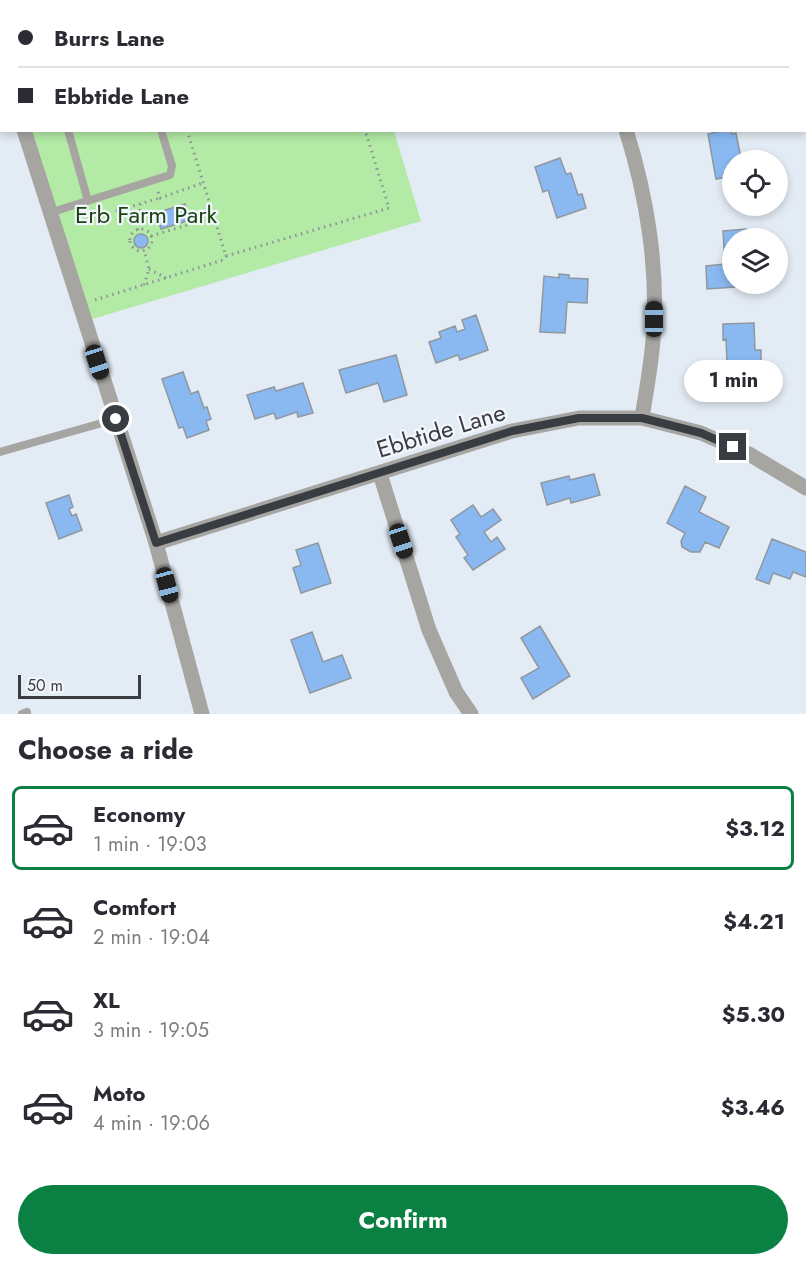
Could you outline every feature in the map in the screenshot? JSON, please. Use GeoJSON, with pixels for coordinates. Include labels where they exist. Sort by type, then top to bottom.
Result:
{"type":"FeatureCollection","features":[{"type":"Feature","properties":{"kind":"street"},"geometry":{"type":"LineString","coordinates":[[25,132],[156,543],[202,714]]}},
{"type":"Feature","properties":{"kind":"street"},"geometry":{"type":"LineString","coordinates":[[627,132],[647,218],[653,277],[654,340],[642,418]]}},
{"type":"Feature","properties":{"kind":"street","name":"Ebbtide Lane"},"geometry":{"type":"LineString","coordinates":[[156,543],[512,431],[579,418],[642,418],[710,437],[749,454],[806,488]]}},
{"type":"Feature","properties":{"kind":"street"},"geometry":{"type":"LineString","coordinates":[[380,474],[429,630],[456,692],[471,714]]}},
{"type":"Feature","properties":{"kind":"lane"},"geometry":{"type":"LineString","coordinates":[[69,132],[88,201]]}},
{"type":"Feature","properties":{"kind":"lane"},"geometry":{"type":"LineString","coordinates":[[49,213],[170,175],[172,166],[162,132]]}},
{"type":"Feature","properties":{"kind":"lane"},"geometry":{"type":"LineString","coordinates":[[0,452],[116,419]]}},
{"type":"Feature","properties":{"kind":"path"},"geometry":{"type":"LineString","coordinates":[[188,132],[226,256]]}},
{"type":"Feature","properties":{"kind":"path"},"geometry":{"type":"LineString","coordinates":[[79,305],[223,260],[226,256],[389,208],[366,132]]}},
{"type":"Feature","properties":{"kind":"path"},"geometry":{"type":"LineString","coordinates":[[154,180],[160,198]]}},
{"type":"Feature","properties":{"kind":"path"},"geometry":{"type":"LineString","coordinates":[[116,211],[203,183]]}},
{"type":"Feature","properties":{"kind":"path"},"geometry":{"type":"LineString","coordinates":[[135,217],[140,212],[141,203]]}},
{"type":"Feature","properties":{"kind":"path"},"geometry":{"type":"LineString","coordinates":[[123,209],[127,215],[135,217]]}},
{"type":"Feature","properties":{"kind":"path"},"geometry":{"type":"LineString","coordinates":[[135,217],[138,230]]}},
{"type":"Feature","properties":{"kind":"path"},"geometry":{"type":"LineString","coordinates":[[151,236],[214,217]]}},
{"type":"Feature","properties":{"kind":"path"},"geometry":{"type":"LineString","coordinates":[[138,230],[144,230],[151,236],[150,245],[144,250],[135,250],[131,244],[132,234],[138,230]]}},
{"type":"Feature","properties":{"kind":"path"},"geometry":{"type":"LineString","coordinates":[[144,250],[149,269],[144,285]]}},
{"type":"Feature","properties":{"kind":"path"},"geometry":{"type":"LineString","coordinates":[[149,269],[166,278]]}},
{"type":"Feature","properties":{"kind":"green space","name":"Erb Farm Park"},"geometry":{"type":"Polygon","coordinates":[[[32,132],[394,132],[421,221],[89,320],[32,132]]]}},
{"type":"Feature","properties":{"kind":"building"},"geometry":{"type":"Polygon","coordinates":[[[736,133],[739,150],[722,150],[722,178],[716,179],[708,134],[736,133]]]}},
{"type":"Feature","properties":{"kind":"building"},"geometry":{"type":"Polygon","coordinates":[[[560,158],[566,174],[571,173],[578,195],[582,194],[586,208],[557,218],[548,190],[543,192],[535,167],[560,158]]]}},
{"type":"Feature","properties":{"kind":"building"},"geometry":{"type":"Polygon","coordinates":[[[185,204],[190,220],[161,229],[156,213],[185,204]]]}},
{"type":"Feature","properties":{"kind":"building"},"geometry":{"type":"Polygon","coordinates":[[[138,234],[144,234],[148,241],[144,248],[138,248],[134,244],[134,238],[138,234]]]}},
{"type":"Feature","properties":{"kind":"building"},"geometry":{"type":"Polygon","coordinates":[[[722,264],[722,288],[707,289],[706,266],[722,264]]]}},
{"type":"Feature","properties":{"kind":"building"},"geometry":{"type":"Polygon","coordinates":[[[559,274],[569,275],[569,278],[588,279],[587,303],[567,302],[565,333],[540,332],[544,276],[559,278],[559,274]]]}},
{"type":"Feature","properties":{"kind":"building"},"geometry":{"type":"Polygon","coordinates":[[[476,315],[488,350],[460,360],[458,355],[436,363],[429,342],[441,338],[439,332],[455,326],[457,332],[465,329],[462,320],[476,315]]]}},
{"type":"Feature","properties":{"kind":"building"},"geometry":{"type":"Polygon","coordinates":[[[754,323],[755,350],[761,350],[761,379],[735,380],[735,362],[727,362],[723,324],[754,323]]]}},
{"type":"Feature","properties":{"kind":"building"},"geometry":{"type":"Polygon","coordinates":[[[396,355],[407,395],[384,402],[378,383],[346,393],[339,370],[396,355]]]}},
{"type":"Feature","properties":{"kind":"building"},"geometry":{"type":"Polygon","coordinates":[[[183,372],[191,394],[198,391],[211,419],[206,421],[209,430],[187,438],[183,427],[179,428],[162,379],[183,372]]]}},
{"type":"Feature","properties":{"kind":"building"},"geometry":{"type":"Polygon","coordinates":[[[303,383],[313,413],[298,417],[297,412],[276,419],[274,413],[255,419],[247,395],[274,387],[276,391],[303,383]]]}},
{"type":"Feature","properties":{"kind":"building"},"geometry":{"type":"Polygon","coordinates":[[[594,474],[600,495],[571,503],[570,498],[547,505],[541,483],[569,476],[570,480],[594,474]]]}},
{"type":"Feature","properties":{"kind":"building"},"geometry":{"type":"Polygon","coordinates":[[[685,486],[706,497],[699,512],[729,527],[719,548],[705,542],[700,552],[691,552],[682,547],[681,541],[685,533],[667,523],[685,486]]]}},
{"type":"Feature","properties":{"kind":"building"},"geometry":{"type":"Polygon","coordinates":[[[69,495],[73,507],[69,509],[72,516],[76,514],[82,530],[59,539],[46,503],[69,495]]]}},
{"type":"Feature","properties":{"kind":"building"},"geometry":{"type":"Polygon","coordinates":[[[473,505],[481,517],[493,509],[501,520],[484,532],[491,542],[497,537],[505,549],[473,570],[464,558],[468,555],[456,537],[460,534],[451,520],[473,505]]]}},
{"type":"Feature","properties":{"kind":"building"},"geometry":{"type":"Polygon","coordinates":[[[772,539],[806,552],[806,577],[793,572],[790,579],[773,573],[769,584],[756,579],[772,539]]]}},
{"type":"Feature","properties":{"kind":"building"},"geometry":{"type":"Polygon","coordinates":[[[318,543],[331,583],[301,593],[293,568],[301,565],[296,550],[318,543]]]}},
{"type":"Feature","properties":{"kind":"building"},"geometry":{"type":"Polygon","coordinates":[[[540,626],[570,676],[533,699],[521,678],[539,668],[521,638],[540,626]]]}},
{"type":"Feature","properties":{"kind":"building"},"geometry":{"type":"Polygon","coordinates":[[[312,632],[323,662],[342,655],[351,678],[310,693],[291,640],[312,632]]]}},
{"type":"Feature","properties":{"kind":"route"},"geometry":{"type":"LineString","coordinates":[[116,419],[156,543],[512,431],[579,418],[642,418],[701,433],[733,447]]}}]}
